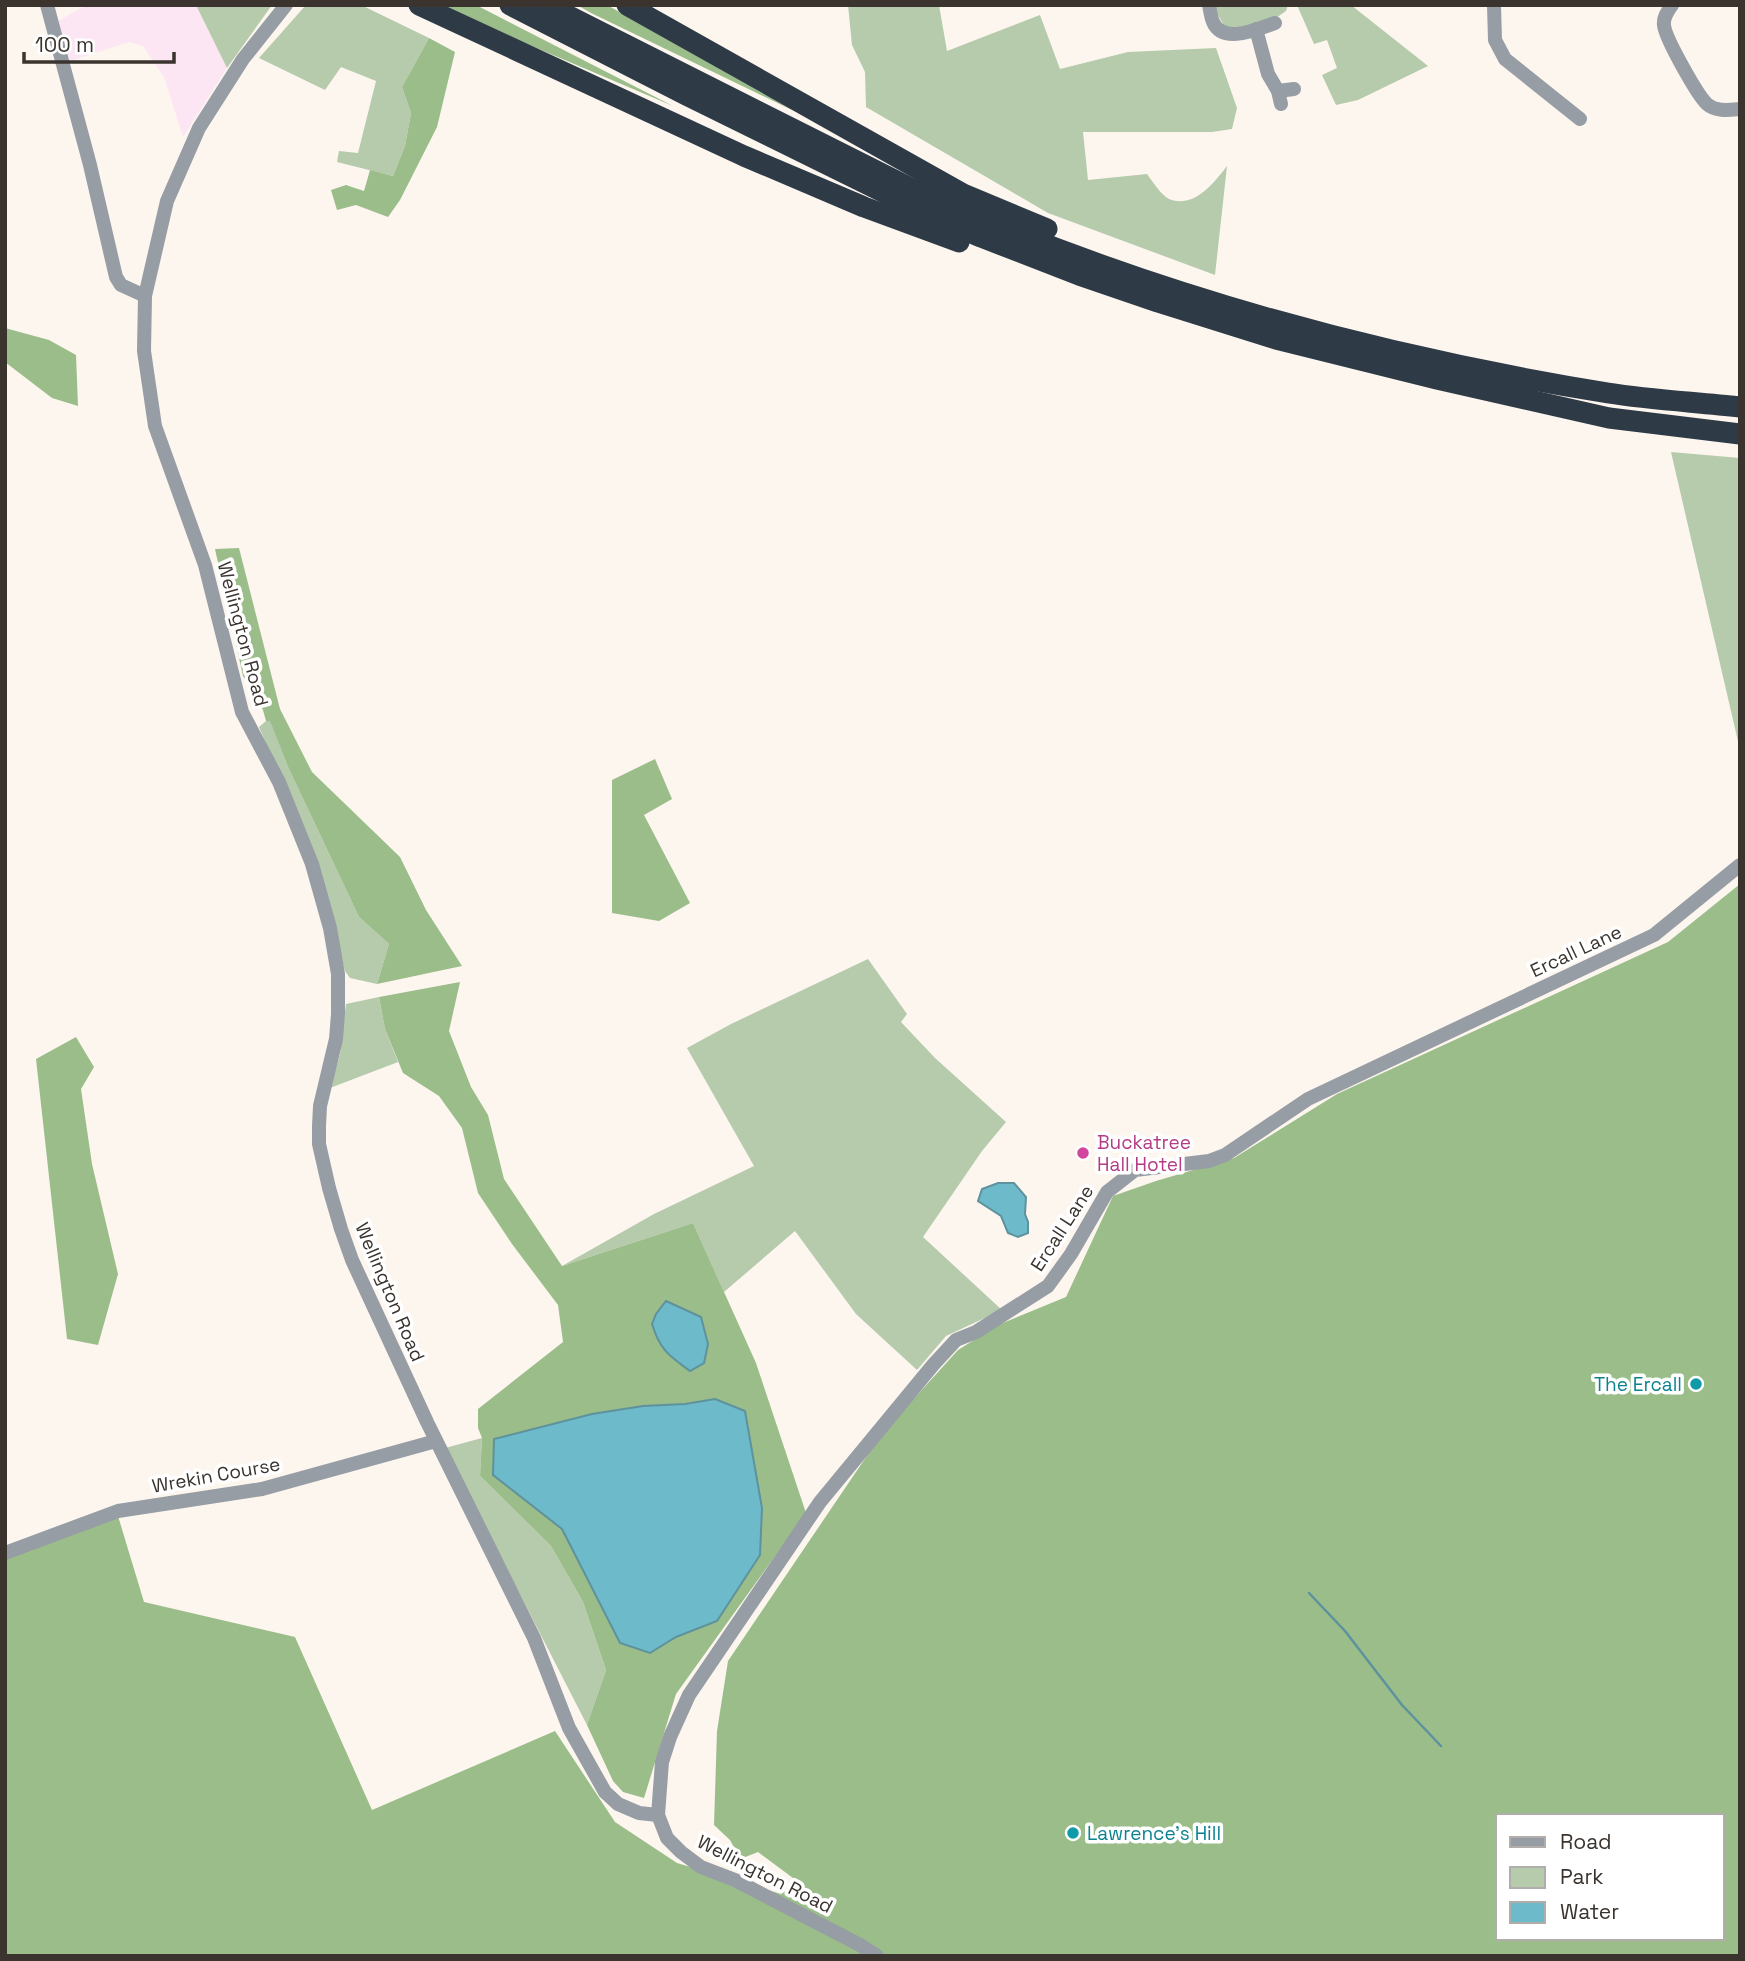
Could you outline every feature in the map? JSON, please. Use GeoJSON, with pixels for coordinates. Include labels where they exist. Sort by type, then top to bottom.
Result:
{"type":"FeatureCollection","features":[{"type":"Feature","properties":{"kind":"highway"},"geometry":{"type":"LineString","coordinates":[[419,5],[744,156],[864,207],[996,255],[1079,275]]}},
{"type":"Feature","properties":{"kind":"highway"},"geometry":{"type":"LineString","coordinates":[[510,5],[934,217],[1079,275],[1276,339],[1402,371],[1609,418],[1740,434]]}},
{"type":"Feature","properties":{"kind":"highway"},"geometry":{"type":"LineString","coordinates":[[547,5],[821,144],[962,211],[1157,285],[1317,332],[1442,362],[1611,394],[1740,407]]}},
{"type":"Feature","properties":{"kind":"highway"},"geometry":{"type":"LineString","coordinates":[[626,5],[964,194],[1137,266],[1216,292],[1317,332]]}},
{"type":"Feature","properties":{"kind":"street"},"geometry":{"type":"LineString","coordinates":[[47,5],[90,165],[116,277],[121,285],[145,296]]}},
{"type":"Feature","properties":{"kind":"street","name":"Wellington Road"},"geometry":{"type":"LineString","coordinates":[[286,5],[243,59],[199,128],[167,201],[145,296],[144,351],[155,426],[205,565],[242,712],[284,794],[312,864],[330,928],[338,974],[337,1026],[318,1126],[319,1144],[329,1188],[352,1260],[436,1441],[534,1638],[569,1728],[604,1792],[618,1804],[639,1813],[658,1815],[667,1838],[701,1867],[734,1880],[877,1956]]}},
{"type":"Feature","properties":{"kind":"street"},"geometry":{"type":"LineString","coordinates":[[1209,5],[1213,24],[1221,32],[1232,34],[1275,23]]}},
{"type":"Feature","properties":{"kind":"street"},"geometry":{"type":"LineString","coordinates":[[1494,5],[1494,40],[1505,59],[1580,119]]}},
{"type":"Feature","properties":{"kind":"street"},"geometry":{"type":"LineString","coordinates":[[1672,5],[1664,27],[1697,91],[1708,105],[1717,109],[1740,109]]}},
{"type":"Feature","properties":{"kind":"street"},"geometry":{"type":"LineString","coordinates":[[1256,29],[1268,74],[1280,97],[1294,89]]}},
{"type":"Feature","properties":{"kind":"street","name":"Ercall Lane"},"geometry":{"type":"LineString","coordinates":[[658,1815],[662,1762],[688,1695],[820,1502],[933,1364],[956,1340],[976,1332],[1048,1286],[1071,1254],[1107,1192],[1135,1170],[1209,1161],[1225,1155],[1308,1099],[1654,934],[1740,865]]}},
{"type":"Feature","properties":{"kind":"street","name":"Wrekin Course"},"geometry":{"type":"LineString","coordinates":[[5,1553],[117,1511],[261,1489],[436,1441]]}},
{"type":"Feature","properties":{"kind":"shaded area"},"geometry":{"type":"Polygon","coordinates":[[[87,5],[196,5],[227,68],[183,137],[164,77],[143,46],[129,42],[68,62],[58,21],[87,5]]]}},
{"type":"Feature","properties":{"kind":"green space"},"geometry":{"type":"Polygon","coordinates":[[[196,5],[272,5],[227,68],[196,5]]]}},
{"type":"Feature","properties":{"kind":"green space"},"geometry":{"type":"Polygon","coordinates":[[[306,5],[361,5],[429,38],[402,87],[411,113],[405,146],[393,176],[337,162],[339,151],[358,153],[376,81],[341,67],[325,90],[259,58],[306,5]]]}},
{"type":"Feature","properties":{"kind":"green space"},"geometry":{"type":"Polygon","coordinates":[[[444,5],[476,5],[673,106],[513,38],[444,5]]]}},
{"type":"Feature","properties":{"kind":"green space"},"geometry":{"type":"Polygon","coordinates":[[[577,5],[607,5],[794,111],[591,13],[577,5]]]}},
{"type":"Feature","properties":{"kind":"green space"},"geometry":{"type":"Polygon","coordinates":[[[848,5],[939,5],[947,51],[1040,15],[1060,69],[1128,52],[1216,48],[1237,108],[1232,129],[1212,132],[1083,132],[1088,180],[1147,174],[1166,197],[1178,201],[1202,193],[1227,166],[1215,275],[1048,213],[866,107],[865,72],[852,45],[848,5]]]}},
{"type":"Feature","properties":{"kind":"green space"},"geometry":{"type":"Polygon","coordinates":[[[1214,5],[1288,5],[1286,11],[1276,18],[1233,30],[1224,26],[1214,5]]]}},
{"type":"Feature","properties":{"kind":"green space"},"geometry":{"type":"Polygon","coordinates":[[[1297,5],[1351,5],[1428,66],[1358,100],[1336,105],[1322,75],[1337,68],[1327,40],[1314,44],[1297,5]]]}},
{"type":"Feature","properties":{"kind":"green space"},"geometry":{"type":"Polygon","coordinates":[[[429,38],[455,52],[437,127],[400,200],[388,217],[356,205],[337,210],[331,190],[346,185],[364,191],[370,170],[393,176],[405,146],[411,113],[402,87],[429,38]]]}},
{"type":"Feature","properties":{"kind":"green space"},"geometry":{"type":"Polygon","coordinates":[[[5,328],[49,340],[76,355],[78,406],[52,398],[5,362],[5,328]]]}},
{"type":"Feature","properties":{"kind":"green space"},"geometry":{"type":"Polygon","coordinates":[[[1671,452],[1740,458],[1740,750],[1671,452]]]}},
{"type":"Feature","properties":{"kind":"green space"},"geometry":{"type":"Polygon","coordinates":[[[239,548],[280,709],[312,772],[400,857],[426,910],[462,966],[377,984],[389,944],[359,917],[288,767],[270,721],[266,721],[263,710],[243,676],[215,549],[239,548]]]}},
{"type":"Feature","properties":{"kind":"green space"},"geometry":{"type":"Polygon","coordinates":[[[270,720],[288,767],[359,917],[389,944],[377,984],[350,978],[345,971],[312,849],[259,727],[270,720]]]}},
{"type":"Feature","properties":{"kind":"green space"},"geometry":{"type":"Polygon","coordinates":[[[655,759],[672,799],[644,815],[690,903],[659,921],[612,913],[612,780],[655,759]]]}},
{"type":"Feature","properties":{"kind":"green space"},"geometry":{"type":"Polygon","coordinates":[[[1740,884],[1740,1956],[5,1956],[5,1553],[118,1516],[144,1602],[295,1637],[372,1810],[555,1731],[615,1822],[677,1863],[781,1894],[790,1888],[793,1878],[758,1852],[730,1863],[726,1858],[735,1849],[730,1840],[714,1825],[717,1731],[728,1661],[881,1435],[958,1350],[998,1325],[1066,1297],[1113,1196],[1234,1158],[1337,1094],[1668,942],[1740,884]]]}},
{"type":"Feature","properties":{"kind":"green space"},"geometry":{"type":"Polygon","coordinates":[[[868,959],[907,1014],[901,1022],[935,1058],[1006,1122],[982,1151],[923,1237],[1002,1310],[946,1336],[917,1370],[856,1314],[795,1231],[724,1292],[693,1223],[562,1266],[654,1214],[754,1166],[687,1048],[731,1024],[868,959]]]}},
{"type":"Feature","properties":{"kind":"green space"},"geometry":{"type":"Polygon","coordinates":[[[460,982],[449,1031],[471,1087],[488,1115],[504,1179],[562,1266],[693,1223],[756,1363],[806,1513],[676,1694],[644,1798],[623,1792],[613,1781],[587,1725],[606,1670],[583,1602],[551,1546],[480,1476],[482,1438],[478,1428],[478,1409],[563,1342],[558,1305],[478,1193],[462,1128],[439,1096],[403,1073],[385,1029],[379,997],[460,982]],[[715,1399],[643,1406],[562,1529],[620,1643],[650,1653],[676,1637],[717,1621],[715,1399]]]}},
{"type":"Feature","properties":{"kind":"green space"},"geometry":{"type":"Polygon","coordinates":[[[379,997],[385,1029],[398,1062],[330,1088],[340,1054],[346,1004],[379,997]]]}},
{"type":"Feature","properties":{"kind":"green space"},"geometry":{"type":"Polygon","coordinates":[[[76,1037],[94,1067],[81,1089],[92,1164],[118,1274],[98,1345],[67,1339],[36,1059],[76,1037]]]}},
{"type":"Feature","properties":{"kind":"green space"},"geometry":{"type":"Polygon","coordinates":[[[482,1438],[480,1476],[551,1546],[583,1602],[606,1670],[587,1725],[445,1448],[482,1438]]]}},
{"type":"Feature","properties":{"kind":"water"},"geometry":{"type":"Polygon","coordinates":[[[998,1183],[1014,1183],[1026,1197],[1028,1233],[1018,1237],[1008,1233],[1001,1216],[978,1201],[982,1189],[998,1183]]]}},
{"type":"Feature","properties":{"kind":"water"},"geometry":{"type":"Polygon","coordinates":[[[666,1301],[701,1317],[708,1344],[704,1363],[690,1371],[666,1352],[652,1324],[666,1301]]]}},
{"type":"Feature","properties":{"kind":"water"},"geometry":{"type":"Polygon","coordinates":[[[715,1399],[745,1411],[762,1508],[760,1555],[717,1621],[676,1637],[650,1653],[620,1643],[562,1529],[493,1475],[494,1439],[592,1414],[715,1399]]]}},
{"type":"Feature","properties":{"kind":"waterway"},"geometry":{"type":"LineString","coordinates":[[1309,1593],[1345,1631],[1402,1705],[1441,1746]]}},
{"type":"Feature","properties":{"kind":"place","name":"Buckatree Hall Hotel"},"geometry":{"type":"Point","coordinates":[1083,1153]}},
{"type":"Feature","properties":{"kind":"place","name":"The Ercall"},"geometry":{"type":"Point","coordinates":[1696,1384]}},
{"type":"Feature","properties":{"kind":"place","name":"Lawrence's Hill"},"geometry":{"type":"Point","coordinates":[1073,1833]}}]}
